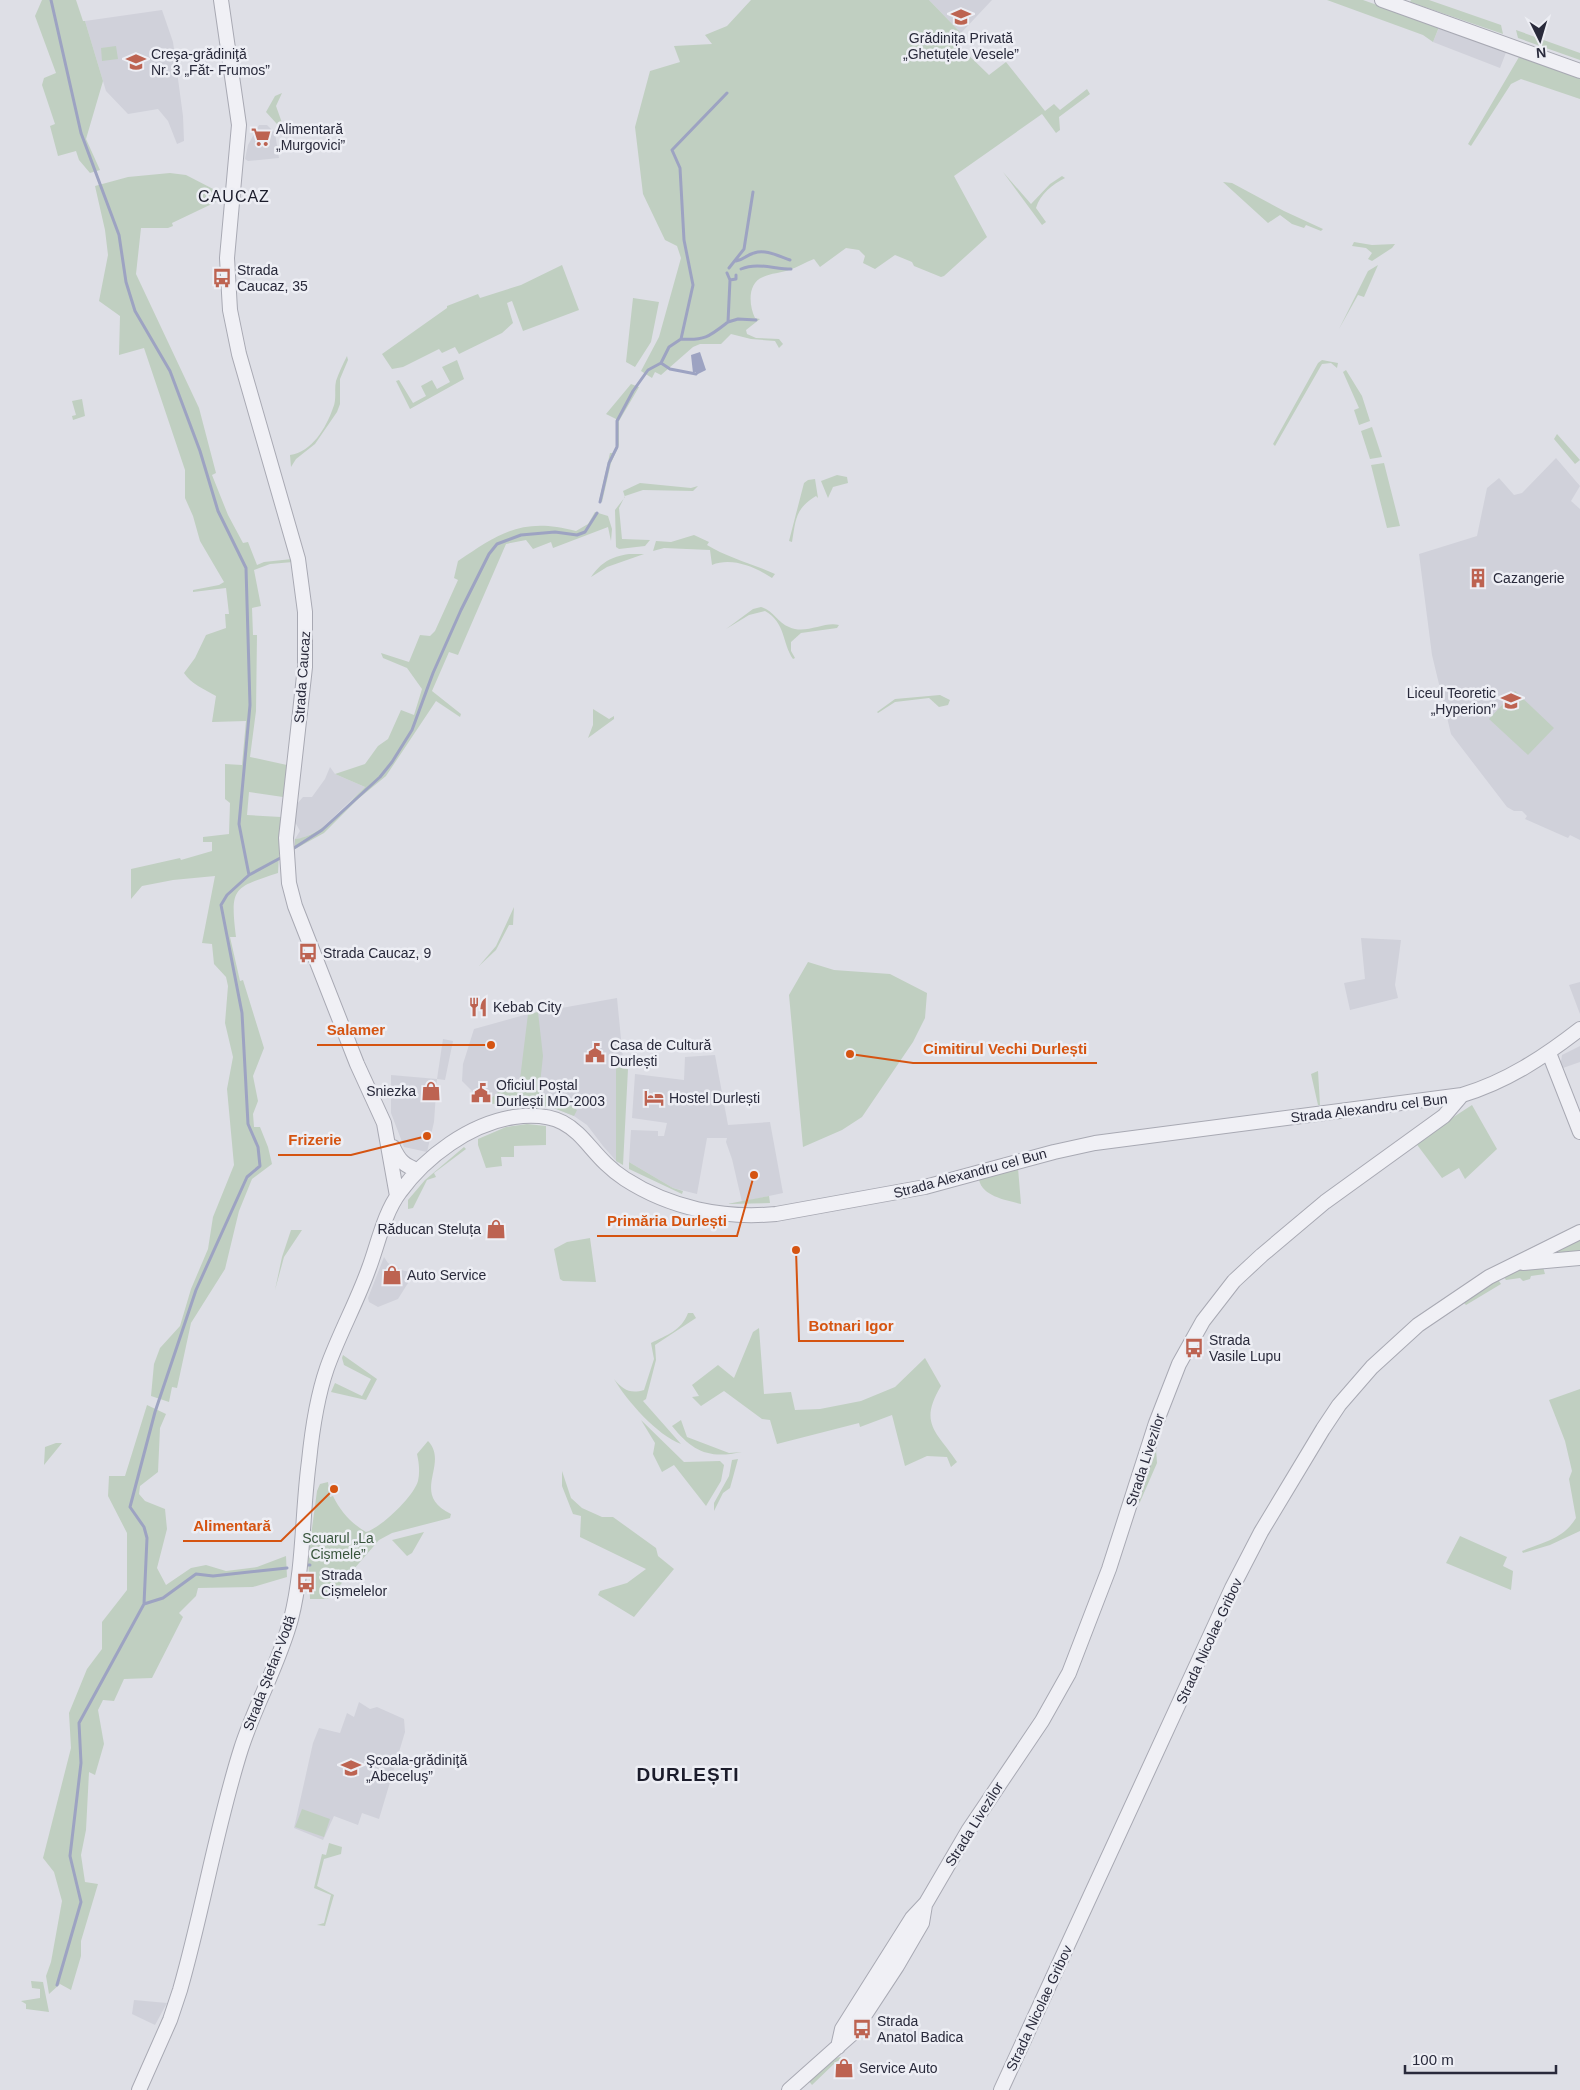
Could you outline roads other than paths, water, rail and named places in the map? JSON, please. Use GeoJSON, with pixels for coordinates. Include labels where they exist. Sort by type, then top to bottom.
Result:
{"type":"FeatureCollection","features":[{"type":"Feature","properties":{"kind":"street","name":"Strada Caucaz"},"geometry":{"type":"LineString","coordinates":[[221,0],[239,125],[227,258],[230,310],[239,354],[298,559],[305,612],[305,667],[286,838],[287,864],[295,906],[357,1064],[378,1108],[387,1135],[397,1196]]}},
{"type":"Feature","properties":{"kind":"street"},"geometry":{"type":"LineString","coordinates":[[1382,0],[1580,71]]}},
{"type":"Feature","properties":{"kind":"street","name":"Strada Alexandru cel Bun"},"geometry":{"type":"LineString","coordinates":[[397,1196],[418,1170],[466,1134],[484,1126],[515,1117],[545,1118],[577,1130],[610,1167],[646,1190],[692,1208],[751,1216],[896,1194],[1095,1143],[1462,1095],[1492,1085],[1549,1053],[1580,1030]]}},
{"type":"Feature","properties":{"kind":"street"},"geometry":{"type":"LineString","coordinates":[[1549,1053],[1580,1132]]}},
{"type":"Feature","properties":{"kind":"street","name":"Strada Livezilor"},"geometry":{"type":"LineString","coordinates":[[789,2090],[838,2047],[842,2028],[912,1918],[926,1903],[968,1831],[1042,1721],[1069,1673],[1106,1576],[1156,1423],[1179,1364],[1202,1321],[1234,1281],[1262,1254],[1325,1202],[1444,1116],[1462,1095]]}},
{"type":"Feature","properties":{"kind":"street"},"geometry":{"type":"LineString","coordinates":[[387,1135],[398,1158],[406,1166],[418,1170]]}},
{"type":"Feature","properties":{"kind":"street","name":"Strada Ștefan-Vodă"},"geometry":{"type":"LineString","coordinates":[[139,2090],[170,2020],[180,1990],[237,1762],[290,1622],[297,1584],[309,1459],[322,1386],[397,1196]]}},
{"type":"Feature","properties":{"kind":"street","name":"Strada Nicolae Gribov"},"geometry":{"type":"LineString","coordinates":[[1001,2090],[1232,1588],[1261,1532],[1323,1429],[1354,1386],[1418,1325],[1512,1264],[1580,1232]]}},
{"type":"Feature","properties":{"kind":"street","name":"Strada Nicolae Gribov"},"geometry":{"type":"LineString","coordinates":[[1512,1264],[1580,1258]]}},
{"type":"Feature","properties":{"kind":"water"},"geometry":{"type":"Polygon","coordinates":[[[700,352],[706,370],[696,375],[696,372],[693,373],[691,355],[700,352]]]}},
{"type":"Feature","properties":{"kind":"waterway"},"geometry":{"type":"LineString","coordinates":[[51,0],[81,133],[119,235],[126,282],[135,311],[170,371],[200,451],[218,511],[246,568],[250,705],[239,824],[249,875],[227,895],[221,905],[242,1013],[248,1124],[258,1147],[260,1166],[247,1177],[196,1290],[155,1412],[130,1507],[144,1527],[147,1538],[144,1604],[79,1723],[81,1763],[70,1856],[81,1902],[57,1985]]}},
{"type":"Feature","properties":{"kind":"waterway"},"geometry":{"type":"LineString","coordinates":[[600,502],[609,463],[617,447],[617,421],[633,391],[648,370],[661,363],[669,347],[681,339],[693,285],[684,240],[680,168],[672,150],[727,93]]}},
{"type":"Feature","properties":{"kind":"waterway"},"geometry":{"type":"LineString","coordinates":[[729,268],[744,249],[753,192]]}},
{"type":"Feature","properties":{"kind":"waterway"},"geometry":{"type":"LineString","coordinates":[[736,261],[759,252],[790,260]]}},
{"type":"Feature","properties":{"kind":"waterway"},"geometry":{"type":"LineString","coordinates":[[741,269],[753,266],[791,269]]}},
{"type":"Feature","properties":{"kind":"waterway"},"geometry":{"type":"LineString","coordinates":[[681,339],[707,337],[728,322],[730,280],[727,273]]}},
{"type":"Feature","properties":{"kind":"waterway"},"geometry":{"type":"LineString","coordinates":[[730,280],[736,279],[736,275]]}},
{"type":"Feature","properties":{"kind":"waterway"},"geometry":{"type":"LineString","coordinates":[[728,322],[738,319],[756,320]]}},
{"type":"Feature","properties":{"kind":"waterway"},"geometry":{"type":"LineString","coordinates":[[661,363],[670,369],[696,374]]}},
{"type":"Feature","properties":{"kind":"waterway"},"geometry":{"type":"LineString","coordinates":[[291,850],[322,830],[380,777],[392,762],[412,730],[433,673],[461,610],[489,554],[497,544],[521,535],[555,532],[577,535],[585,532],[597,513]]}},
{"type":"Feature","properties":{"kind":"waterway"},"geometry":{"type":"LineString","coordinates":[[249,875],[284,856]]}},
{"type":"Feature","properties":{"kind":"waterway"},"geometry":{"type":"LineString","coordinates":[[144,1604],[163,1598],[196,1574],[213,1576],[287,1568]]}},
{"type":"Feature","properties":{"kind":"place","name":"Grădinița Privată „Ghetuțele Vesele”"},"geometry":{"type":"Point","coordinates":[961,17]}},
{"type":"Feature","properties":{"kind":"place","name":"Creşa-grădiniţă Nr. 3 „Făt- Frumos”"},"geometry":{"type":"Point","coordinates":[136,62]}},
{"type":"Feature","properties":{"kind":"place","name":"Alimentară „Murgovici”"},"geometry":{"type":"Point","coordinates":[261,137]}},
{"type":"Feature","properties":{"kind":"place","name":"Strada Caucaz, 35"},"geometry":{"type":"Point","coordinates":[222,278]}},
{"type":"Feature","properties":{"kind":"place","name":"Cazangerie"},"geometry":{"type":"Point","coordinates":[1478,578]}},
{"type":"Feature","properties":{"kind":"place","name":"Liceul Teoretic „Hyperion”"},"geometry":{"type":"Point","coordinates":[1511,701]}},
{"type":"Feature","properties":{"kind":"place","name":"Strada Caucaz, 9"},"geometry":{"type":"Point","coordinates":[308,953]}},
{"type":"Feature","properties":{"kind":"place","name":"Kebab City"},"geometry":{"type":"Point","coordinates":[478,1007]}},
{"type":"Feature","properties":{"kind":"place","name":"Salamer"},"geometry":{"type":"Point","coordinates":[491,1045]}},
{"type":"Feature","properties":{"kind":"place","name":"Casa de Cultură Durlești"},"geometry":{"type":"Point","coordinates":[595,1053]}},
{"type":"Feature","properties":{"kind":"place","name":"Cimitirul Vechi Durlești"},"geometry":{"type":"Point","coordinates":[850,1054]}},
{"type":"Feature","properties":{"kind":"place","name":"Sniezka"},"geometry":{"type":"Point","coordinates":[431,1091]}},
{"type":"Feature","properties":{"kind":"place","name":"Oficiul Poștal Durlești MD-2003"},"geometry":{"type":"Point","coordinates":[481,1093]}},
{"type":"Feature","properties":{"kind":"place","name":"Hostel Durlești"},"geometry":{"type":"Point","coordinates":[654,1098]}},
{"type":"Feature","properties":{"kind":"place","name":"Frizerie"},"geometry":{"type":"Point","coordinates":[427,1136]}},
{"type":"Feature","properties":{"kind":"place","name":"Primăria Durlești"},"geometry":{"type":"Point","coordinates":[754,1175]}},
{"type":"Feature","properties":{"kind":"place","name":"Răducan Steluța"},"geometry":{"type":"Point","coordinates":[496,1229]}},
{"type":"Feature","properties":{"kind":"place","name":"Botnari Igor"},"geometry":{"type":"Point","coordinates":[796,1250]}},
{"type":"Feature","properties":{"kind":"place","name":"Auto Service"},"geometry":{"type":"Point","coordinates":[392,1275]}},
{"type":"Feature","properties":{"kind":"place","name":"Strada Vasile Lupu"},"geometry":{"type":"Point","coordinates":[1194,1348]}},
{"type":"Feature","properties":{"kind":"place","name":"Alimentară"},"geometry":{"type":"Point","coordinates":[334,1489]}},
{"type":"Feature","properties":{"kind":"place","name":"Strada Cișmelelor"},"geometry":{"type":"Point","coordinates":[306,1583]}},
{"type":"Feature","properties":{"kind":"place","name":"Şcoala-grădiniţă „Abeceluş”"},"geometry":{"type":"Point","coordinates":[351,1768]}},
{"type":"Feature","properties":{"kind":"place","name":"Strada Anatol Badica"},"geometry":{"type":"Point","coordinates":[862,2029]}},
{"type":"Feature","properties":{"kind":"place","name":"Service Auto"},"geometry":{"type":"Point","coordinates":[844,2068]}},
{"type":"Feature","properties":{"kind":"district","name":"CAUCAZ"},"geometry":{"type":"Point","coordinates":[234,196]}},
{"type":"Feature","properties":{"kind":"district","name":"DURLEȘTI"},"geometry":{"type":"Point","coordinates":[688,1774]}},
{"type":"Feature","properties":{"kind":"park label","name":"Scuarul „La Cișmele”"},"geometry":{"type":"Point","coordinates":[338,1546]}}]}
